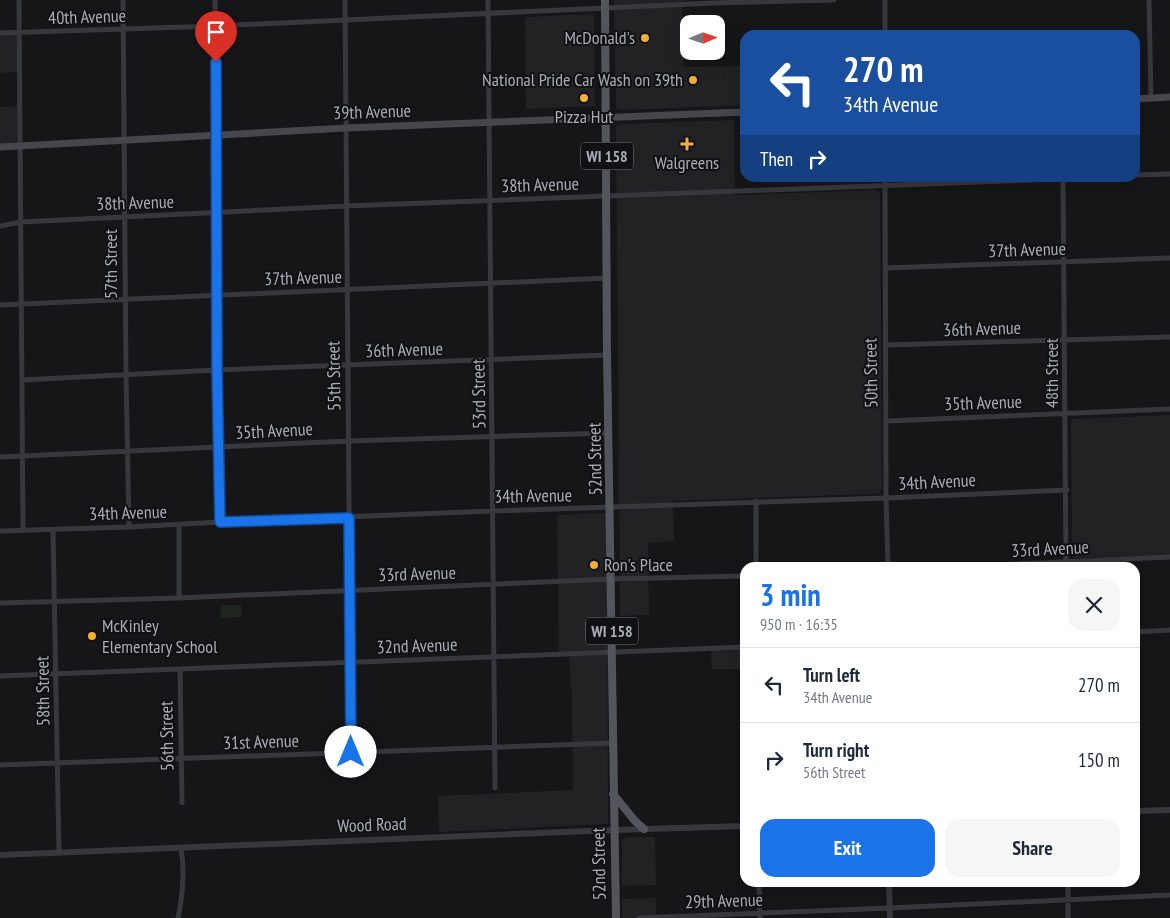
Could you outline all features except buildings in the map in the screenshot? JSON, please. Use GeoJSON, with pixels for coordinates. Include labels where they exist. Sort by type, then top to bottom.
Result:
{"type":"FeatureCollection","features":[{"type":"Feature","properties":{"kind":"main road","name":"52nd Street"},"geometry":{"type":"LineString","coordinates":[[605,4],[613,794],[616,918]]}},
{"type":"Feature","properties":{"kind":"main road"},"geometry":{"type":"LineString","coordinates":[[1140,99],[1170,97]]}},
{"type":"Feature","properties":{"kind":"main road","name":"39th Avenue"},"geometry":{"type":"LineString","coordinates":[[0,147],[346,128],[740,112]]}},
{"type":"Feature","properties":{"kind":"main road"},"geometry":{"type":"LineString","coordinates":[[613,794],[634,821],[644,829]]}},
{"type":"Feature","properties":{"kind":"street"},"geometry":{"type":"LineString","coordinates":[[19,0],[24,530]]}},
{"type":"Feature","properties":{"kind":"street","name":"57th Street"},"geometry":{"type":"LineString","coordinates":[[123,0],[129,527]]}},
{"type":"Feature","properties":{"kind":"street"},"geometry":{"type":"LineString","coordinates":[[215,0],[217,370],[220,522]]}},
{"type":"Feature","properties":{"kind":"street","name":"55th Street"},"geometry":{"type":"LineString","coordinates":[[345,0],[351,752]]}},
{"type":"Feature","properties":{"kind":"street","name":"53rd Street"},"geometry":{"type":"LineString","coordinates":[[488,0],[495,788]]}},
{"type":"Feature","properties":{"kind":"street","name":"40th Avenue"},"geometry":{"type":"LineString","coordinates":[[0,33],[123,30],[345,20],[488,13],[605,4],[834,0]]}},
{"type":"Feature","properties":{"kind":"street"},"geometry":{"type":"LineString","coordinates":[[885,0],[885,30]]}},
{"type":"Feature","properties":{"kind":"street"},"geometry":{"type":"LineString","coordinates":[[1149,0],[1151,98]]}},
{"type":"Feature","properties":{"kind":"street"},"geometry":{"type":"LineString","coordinates":[[1140,175],[1170,174]]}},
{"type":"Feature","properties":{"kind":"street","name":"38th Avenue"},"geometry":{"type":"LineString","coordinates":[[0,226],[21,222],[346,206],[961,182]]}},
{"type":"Feature","properties":{"kind":"street","name":"48th Street"},"geometry":{"type":"LineString","coordinates":[[1063,182],[1067,490],[1066,562]]}},
{"type":"Feature","properties":{"kind":"street","name":"50th Street"},"geometry":{"type":"LineString","coordinates":[[885,185],[888,562]]}},
{"type":"Feature","properties":{"kind":"street","name":"37th Avenue"},"geometry":{"type":"LineString","coordinates":[[885,268],[1170,258]]}},
{"type":"Feature","properties":{"kind":"street","name":"37th Avenue"},"geometry":{"type":"LineString","coordinates":[[0,305],[607,278]]}},
{"type":"Feature","properties":{"kind":"street","name":"36th Avenue"},"geometry":{"type":"LineString","coordinates":[[886,346],[1170,337]]}},
{"type":"Feature","properties":{"kind":"street","name":"36th Avenue"},"geometry":{"type":"LineString","coordinates":[[22,380],[217,370],[608,355]]}},
{"type":"Feature","properties":{"kind":"street","name":"35th Avenue"},"geometry":{"type":"LineString","coordinates":[[887,421],[1170,409]]}},
{"type":"Feature","properties":{"kind":"street","name":"35th Avenue"},"geometry":{"type":"LineString","coordinates":[[0,456],[349,441],[609,433]]}},
{"type":"Feature","properties":{"kind":"street","name":"34th Avenue"},"geometry":{"type":"LineString","coordinates":[[0,531],[349,518],[492,510],[610,508],[1067,490]]}},
{"type":"Feature","properties":{"kind":"street"},"geometry":{"type":"LineString","coordinates":[[756,502],[756,562]]}},
{"type":"Feature","properties":{"kind":"street"},"geometry":{"type":"LineString","coordinates":[[179,524],[179,598]]}},
{"type":"Feature","properties":{"kind":"street","name":"58th Street"},"geometry":{"type":"LineString","coordinates":[[53,530],[59,853]]}},
{"type":"Feature","properties":{"kind":"street","name":"33rd Avenue"},"geometry":{"type":"LineString","coordinates":[[1105,562],[1170,557]]}},
{"type":"Feature","properties":{"kind":"street","name":"33rd Avenue"},"geometry":{"type":"LineString","coordinates":[[0,603],[179,598],[611,579],[740,576]]}},
{"type":"Feature","properties":{"kind":"street"},"geometry":{"type":"LineString","coordinates":[[1140,632],[1170,630]]}},
{"type":"Feature","properties":{"kind":"street","name":"32nd Avenue"},"geometry":{"type":"LineString","coordinates":[[0,676],[740,647]]}},
{"type":"Feature","properties":{"kind":"street","name":"56th Street"},"geometry":{"type":"LineString","coordinates":[[180,669],[182,803]]}},
{"type":"Feature","properties":{"kind":"street","name":"31st Avenue"},"geometry":{"type":"LineString","coordinates":[[0,765],[613,744]]}},
{"type":"Feature","properties":{"kind":"street"},"geometry":{"type":"LineString","coordinates":[[1140,811],[1170,810]]}},
{"type":"Feature","properties":{"kind":"street","name":"Wood Road"},"geometry":{"type":"LineString","coordinates":[[0,855],[740,826]]}},
{"type":"Feature","properties":{"kind":"street"},"geometry":{"type":"LineString","coordinates":[[178,918],[184,866],[181,848]]}},
{"type":"Feature","properties":{"kind":"street"},"geometry":{"type":"LineString","coordinates":[[759,887],[760,916]]}},
{"type":"Feature","properties":{"kind":"street"},"geometry":{"type":"LineString","coordinates":[[889,887],[890,918]]}},
{"type":"Feature","properties":{"kind":"street"},"geometry":{"type":"LineString","coordinates":[[1068,887],[1068,918]]}},
{"type":"Feature","properties":{"kind":"street","name":"29th Avenue"},"geometry":{"type":"LineString","coordinates":[[639,918],[760,916],[1170,895]]}},
{"type":"Feature","properties":{"kind":"shaded area"},"geometry":{"type":"Polygon","coordinates":[[[614,0],[696,0],[682,1],[682,15],[680,15],[680,60],[684,60],[684,67],[740,66],[740,105],[624,110],[616,108],[614,0]]]}},
{"type":"Feature","properties":{"kind":"shaded area"},"geometry":{"type":"Polygon","coordinates":[[[594,14],[595,106],[526,109],[525,17],[594,14]]]}},
{"type":"Feature","properties":{"kind":"shaded area"},"geometry":{"type":"Polygon","coordinates":[[[19,32],[19,72],[0,73],[0,33],[19,32]]]}},
{"type":"Feature","properties":{"kind":"shaded area"},"geometry":{"type":"Polygon","coordinates":[[[20,106],[20,145],[0,147],[0,107],[20,106]]]}},
{"type":"Feature","properties":{"kind":"shaded area"},"geometry":{"type":"Polygon","coordinates":[[[734,120],[735,195],[875,190],[880,193],[882,489],[879,493],[872,494],[673,501],[674,541],[648,543],[649,615],[620,616],[616,126],[623,124],[734,120]]]}},
{"type":"Feature","properties":{"kind":"shaded area"},"geometry":{"type":"Polygon","coordinates":[[[1170,415],[1170,555],[1074,558],[1072,554],[1072,419],[1170,415]]]}},
{"type":"Feature","properties":{"kind":"shaded area"},"geometry":{"type":"Polygon","coordinates":[[[605,513],[607,527],[608,824],[439,832],[438,796],[573,790],[572,700],[569,655],[559,656],[557,515],[605,513]]]}},
{"type":"Feature","properties":{"kind":"shaded area"},"geometry":{"type":"Polygon","coordinates":[[[221,605],[241,605],[241,617],[221,618],[221,605]]]}},
{"type":"Feature","properties":{"kind":"shaded area"},"geometry":{"type":"Polygon","coordinates":[[[740,650],[740,669],[712,669],[711,651],[740,650]]]}},
{"type":"Feature","properties":{"kind":"shaded area"},"geometry":{"type":"Polygon","coordinates":[[[626,837],[655,837],[656,885],[622,886],[622,844],[623,839],[626,837]]]}},
{"type":"Feature","properties":{"kind":"shaded area"},"geometry":{"type":"Polygon","coordinates":[[[656,898],[656,918],[622,918],[622,899],[656,898]]]}},
{"type":"Feature","properties":{"kind":"place","name":"McDonald's"},"geometry":{"type":"Point","coordinates":[645,38]}},
{"type":"Feature","properties":{"kind":"place","name":"National Pride Car Wash on 39th"},"geometry":{"type":"Point","coordinates":[693,80]}},
{"type":"Feature","properties":{"kind":"place","name":"Pizza Hut"},"geometry":{"type":"Point","coordinates":[584,98]}},
{"type":"Feature","properties":{"kind":"place","name":"Walgreens"},"geometry":{"type":"Point","coordinates":[687,144]}},
{"type":"Feature","properties":{"kind":"place","name":"Ron's Place"},"geometry":{"type":"Point","coordinates":[594,565]}},
{"type":"Feature","properties":{"kind":"place","name":"McKinley Elementary School"},"geometry":{"type":"Point","coordinates":[92,636]}},
{"type":"Feature","properties":{"kind":"route"},"geometry":{"type":"LineString","coordinates":[[216,62],[217,370],[220,522],[349,518],[351,752]]}}]}
